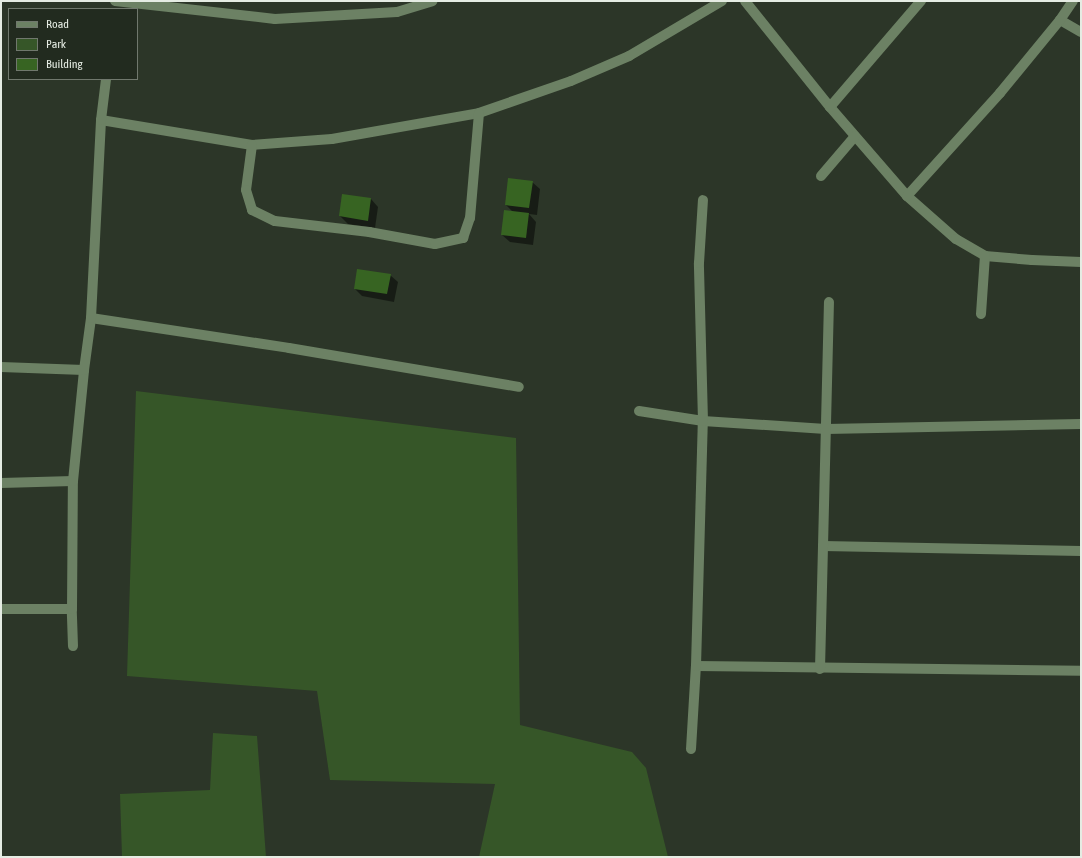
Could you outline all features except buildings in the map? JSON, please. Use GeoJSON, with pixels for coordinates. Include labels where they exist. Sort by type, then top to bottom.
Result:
{"type":"FeatureCollection","features":[{"type":"Feature","properties":{"kind":"street"},"geometry":{"type":"LineString","coordinates":[[115,1],[274,19],[397,12],[432,1]]}},
{"type":"Feature","properties":{"kind":"street"},"geometry":{"type":"LineString","coordinates":[[101,120],[252,145],[332,139],[479,113],[571,81],[629,56],[722,1]]}},
{"type":"Feature","properties":{"kind":"street"},"geometry":{"type":"LineString","coordinates":[[745,1],[830,107],[907,196],[956,239],[985,256],[1081,262]]}},
{"type":"Feature","properties":{"kind":"street"},"geometry":{"type":"LineString","coordinates":[[830,107],[921,1]]}},
{"type":"Feature","properties":{"kind":"street"},"geometry":{"type":"LineString","coordinates":[[907,196],[1000,93],[1060,20],[1073,1]]}},
{"type":"Feature","properties":{"kind":"street"},"geometry":{"type":"LineString","coordinates":[[1060,20],[1081,32]]}},
{"type":"Feature","properties":{"kind":"street"},"geometry":{"type":"LineString","coordinates":[[73,646],[73,481],[84,370],[91,318],[101,120],[106,80]]}},
{"type":"Feature","properties":{"kind":"street"},"geometry":{"type":"LineString","coordinates":[[252,145],[246,190],[252,210],[275,221],[369,232],[435,244],[463,238],[470,218],[479,113]]}},
{"type":"Feature","properties":{"kind":"street"},"geometry":{"type":"LineString","coordinates":[[821,176],[855,136]]}},
{"type":"Feature","properties":{"kind":"street"},"geometry":{"type":"LineString","coordinates":[[691,749],[696,666],[703,421],[699,263],[702,200]]}},
{"type":"Feature","properties":{"kind":"street"},"geometry":{"type":"LineString","coordinates":[[981,314],[985,256]]}},
{"type":"Feature","properties":{"kind":"street"},"geometry":{"type":"LineString","coordinates":[[820,668],[829,302]]}},
{"type":"Feature","properties":{"kind":"street"},"geometry":{"type":"LineString","coordinates":[[91,318],[289,348],[519,387]]}},
{"type":"Feature","properties":{"kind":"street"},"geometry":{"type":"LineString","coordinates":[[1,367],[84,370]]}},
{"type":"Feature","properties":{"kind":"street"},"geometry":{"type":"LineString","coordinates":[[639,411],[703,421],[826,429],[1081,424]]}},
{"type":"Feature","properties":{"kind":"street"},"geometry":{"type":"LineString","coordinates":[[1,483],[73,481]]}},
{"type":"Feature","properties":{"kind":"street"},"geometry":{"type":"LineString","coordinates":[[823,546],[1081,551]]}},
{"type":"Feature","properties":{"kind":"street"},"geometry":{"type":"LineString","coordinates":[[1,609],[72,609]]}},
{"type":"Feature","properties":{"kind":"street"},"geometry":{"type":"LineString","coordinates":[[696,666],[1081,671]]}},
{"type":"Feature","properties":{"kind":"green space"},"geometry":{"type":"Polygon","coordinates":[[[136,391],[516,438],[520,725],[632,752],[646,768],[668,857],[479,857],[495,784],[330,780],[317,691],[127,676],[136,391]]]}},
{"type":"Feature","properties":{"kind":"green space"},"geometry":{"type":"Polygon","coordinates":[[[213,733],[257,736],[266,857],[122,857],[120,794],[210,790],[213,733]]]}}]}
